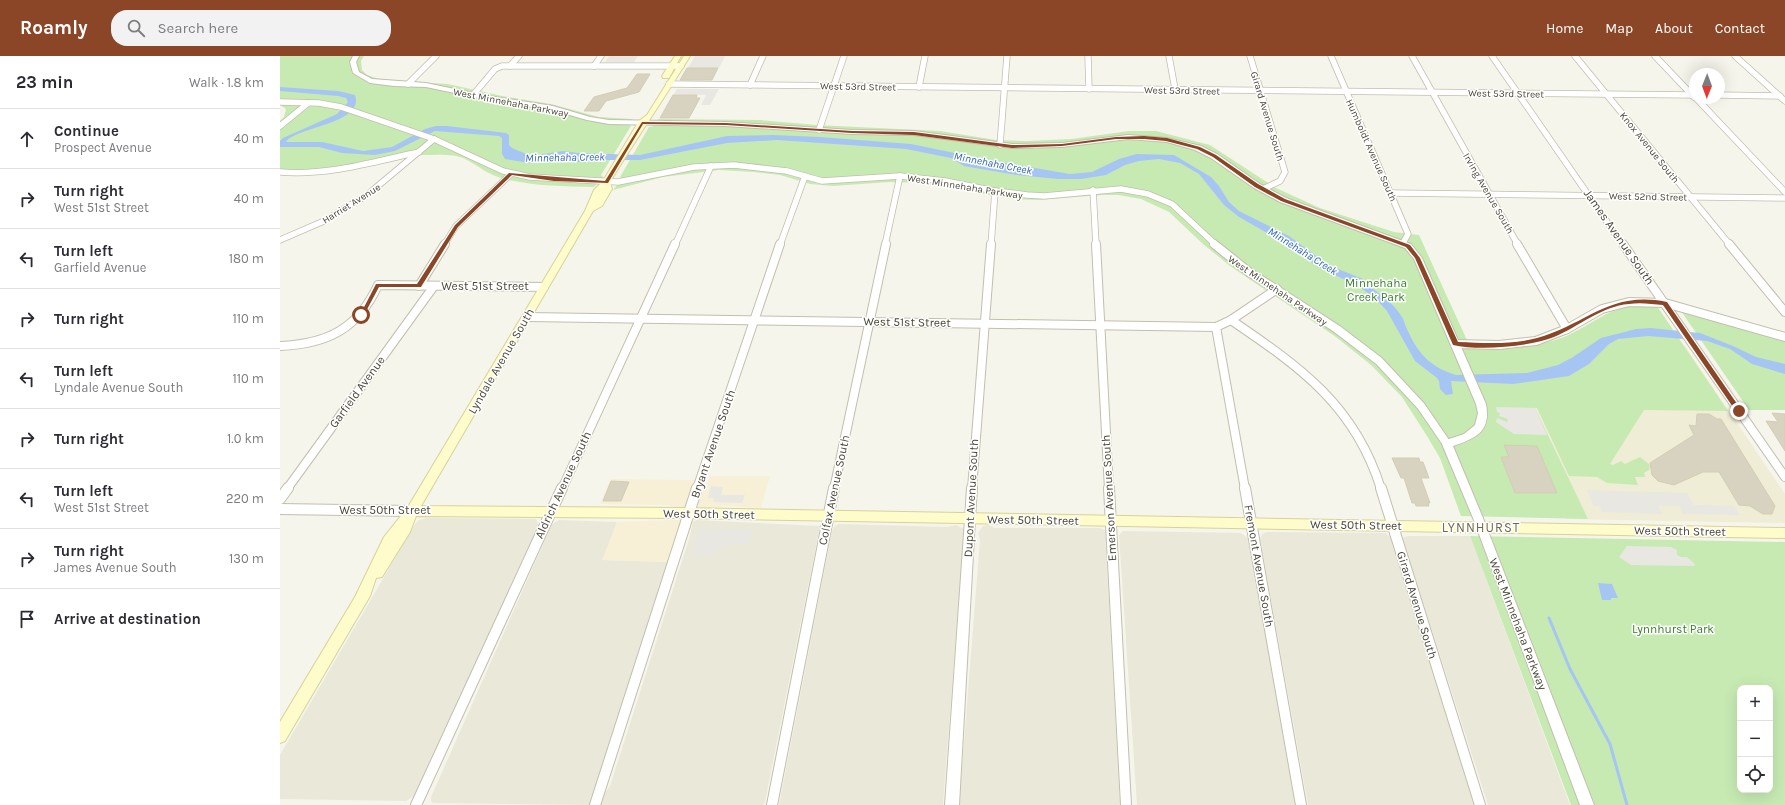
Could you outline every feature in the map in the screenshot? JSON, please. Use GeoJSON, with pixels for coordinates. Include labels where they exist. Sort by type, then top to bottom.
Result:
{"type":"FeatureCollection","features":[{"type":"Feature","properties":{"kind":"main road","name":"Lyndale Avenue South"},"geometry":{"type":"LineString","coordinates":[[642,123],[641,117],[678,56]]}},
{"type":"Feature","properties":{"kind":"main road","name":"Lyndale Avenue South"},"geometry":{"type":"LineString","coordinates":[[280,736],[361,597],[386,543],[397,525],[412,510],[589,211],[598,190],[606,182],[614,170],[642,123],[649,118],[687,56]]}},
{"type":"Feature","properties":{"kind":"main road","name":"West 50th Street"},"geometry":{"type":"LineString","coordinates":[[412,510],[828,515],[1111,522],[1785,533]]}},
{"type":"Feature","properties":{"kind":"street","name":"West Minnehaha Parkway"},"geometry":{"type":"LineString","coordinates":[[356,56],[353,68],[362,78],[381,83],[426,85],[548,108],[602,122],[726,124],[819,130],[922,134],[1000,145],[1044,146],[1128,137],[1167,140],[1198,148],[1214,156],[1263,189],[1306,210],[1403,243],[1412,249],[1418,258],[1466,366],[1484,411],[1481,425],[1466,437],[1447,444]]}},
{"type":"Feature","properties":{"kind":"street"},"geometry":{"type":"LineString","coordinates":[[408,84],[436,56]]}},
{"type":"Feature","properties":{"kind":"street"},"geometry":{"type":"LineString","coordinates":[[510,66],[519,56]]}},
{"type":"Feature","properties":{"kind":"street"},"geometry":{"type":"LineString","coordinates":[[594,66],[601,56]]}},
{"type":"Feature","properties":{"kind":"street"},"geometry":{"type":"LineString","coordinates":[[750,85],[763,56]]}},
{"type":"Feature","properties":{"kind":"street"},"geometry":{"type":"LineString","coordinates":[[819,130],[844,56]]}},
{"type":"Feature","properties":{"kind":"street"},"geometry":{"type":"LineString","coordinates":[[918,87],[925,56]]}},
{"type":"Feature","properties":{"kind":"street"},"geometry":{"type":"LineString","coordinates":[[1000,145],[1007,56]]}},
{"type":"Feature","properties":{"kind":"street"},"geometry":{"type":"LineString","coordinates":[[1088,56],[1089,89]]}},
{"type":"Feature","properties":{"kind":"street"},"geometry":{"type":"LineString","coordinates":[[1169,56],[1174,89]]}},
{"type":"Feature","properties":{"kind":"street","name":"Girard Avenue South"},"geometry":{"type":"LineString","coordinates":[[1250,56],[1285,172],[1280,181],[1263,189]]}},
{"type":"Feature","properties":{"kind":"street","name":"Humboldt Avenue South"},"geometry":{"type":"LineString","coordinates":[[1331,56],[1408,234],[1403,243]]}},
{"type":"Feature","properties":{"kind":"street","name":"Irving Avenue South"},"geometry":{"type":"LineString","coordinates":[[1412,56],[1567,329]]}},
{"type":"Feature","properties":{"kind":"street","name":"James Avenue South"},"geometry":{"type":"LineString","coordinates":[[1492,56],[1785,477]]}},
{"type":"Feature","properties":{"kind":"street","name":"Knox Avenue South"},"geometry":{"type":"LineString","coordinates":[[1575,56],[1785,312]]}},
{"type":"Feature","properties":{"kind":"street"},"geometry":{"type":"LineString","coordinates":[[1655,56],[1689,90]]}},
{"type":"Feature","properties":{"kind":"street"},"geometry":{"type":"LineString","coordinates":[[1736,56],[1782,96],[1785,101]]}},
{"type":"Feature","properties":{"kind":"street"},"geometry":{"type":"LineString","coordinates":[[473,95],[496,68],[510,66],[681,66]]}},
{"type":"Feature","properties":{"kind":"street","name":"West 53rd Street"},"geometry":{"type":"LineString","coordinates":[[669,84],[1689,96]]}},
{"type":"Feature","properties":{"kind":"street"},"geometry":{"type":"LineString","coordinates":[[1725,95],[1782,96]]}},
{"type":"Feature","properties":{"kind":"street","name":"West Minnehaha Parkway"},"geometry":{"type":"LineString","coordinates":[[280,102],[308,103],[341,107],[427,136],[511,174],[554,179],[622,182],[668,171],[711,166],[752,166],[797,174],[822,181],[900,176],[945,181],[995,191],[1044,196],[1094,190],[1121,189],[1154,196],[1172,204],[1226,255],[1249,272],[1337,329],[1379,361],[1421,406],[1447,444],[1482,527],[1587,805]]}},
{"type":"Feature","properties":{"kind":"street"},"geometry":{"type":"LineString","coordinates":[[280,126],[308,103]]}},
{"type":"Feature","properties":{"kind":"street"},"geometry":{"type":"LineString","coordinates":[[1702,104],[1785,192]]}},
{"type":"Feature","properties":{"kind":"street","name":"Harriet Avenue"},"geometry":{"type":"LineString","coordinates":[[280,240],[324,221],[367,195],[434,139]]}},
{"type":"Feature","properties":{"kind":"street"},"geometry":{"type":"LineString","coordinates":[[280,172],[300,173],[346,169],[419,152]]}},
{"type":"Feature","properties":{"kind":"street","name":"Aldrich Avenue South"},"geometry":{"type":"LineString","coordinates":[[416,805],[550,511],[711,166]]}},
{"type":"Feature","properties":{"kind":"street"},"geometry":{"type":"LineString","coordinates":[[419,286],[456,226],[511,174]]}},
{"type":"Feature","properties":{"kind":"street","name":"Bryant Avenue South"},"geometry":{"type":"LineString","coordinates":[[595,805],[790,212],[805,176]]}},
{"type":"Feature","properties":{"kind":"street","name":"Colfax Avenue South"},"geometry":{"type":"LineString","coordinates":[[772,805],[828,515],[900,176]]}},
{"type":"Feature","properties":{"kind":"street","name":"Emerson Avenue South"},"geometry":{"type":"LineString","coordinates":[[1094,190],[1126,805]]}},
{"type":"Feature","properties":{"kind":"street","name":"Dupont Avenue South"},"geometry":{"type":"LineString","coordinates":[[952,805],[970,518],[995,191]]}},
{"type":"Feature","properties":{"kind":"street","name":"West 52nd Street"},"geometry":{"type":"LineString","coordinates":[[1391,193],[1785,198]]}},
{"type":"Feature","properties":{"kind":"street","name":"West 51st Street"},"geometry":{"type":"LineString","coordinates":[[280,346],[307,343],[322,339],[348,327],[361,315],[378,285],[544,287]]}},
{"type":"Feature","properties":{"kind":"street","name":"Garfield Avenue"},"geometry":{"type":"LineString","coordinates":[[280,499],[434,286]]}},
{"type":"Feature","properties":{"kind":"street","name":"West 51st Street"},"geometry":{"type":"LineString","coordinates":[[527,316],[1216,327],[1230,320],[1277,289]]}},
{"type":"Feature","properties":{"kind":"street"},"geometry":{"type":"LineString","coordinates":[[1456,344],[1516,344],[1536,341],[1567,329],[1611,306],[1629,302],[1665,303],[1785,337]]}},
{"type":"Feature","properties":{"kind":"street","name":"Girard Avenue South"},"geometry":{"type":"LineString","coordinates":[[1230,320],[1284,355],[1338,404],[1352,424],[1366,449],[1392,526],[1480,805]]}},
{"type":"Feature","properties":{"kind":"street","name":"Fremont Avenue South"},"geometry":{"type":"LineString","coordinates":[[1216,327],[1301,805]]}},
{"type":"Feature","properties":{"kind":"street","name":"West 50th Street"},"geometry":{"type":"LineString","coordinates":[[280,509],[412,510]]}},
{"type":"Feature","properties":{"kind":"shaded area"},"geometry":{"type":"Polygon","coordinates":[[[609,56],[638,56],[634,62],[605,62],[609,56]]]}},
{"type":"Feature","properties":{"kind":"shaded area"},"geometry":{"type":"Polygon","coordinates":[[[695,56],[725,56],[719,68],[688,68],[695,56]]]}},
{"type":"Feature","properties":{"kind":"shaded area"},"geometry":{"type":"Polygon","coordinates":[[[677,89],[719,89],[710,105],[701,105],[706,95],[674,94],[677,89]]]}},
{"type":"Feature","properties":{"kind":"shaded area"},"geometry":{"type":"Polygon","coordinates":[[[1685,346],[1785,494],[1785,523],[1566,519],[1535,408],[1685,346]]]}},
{"type":"Feature","properties":{"kind":"shaded area"},"geometry":{"type":"Polygon","coordinates":[[[1496,407],[1535,408],[1547,435],[1514,434],[1496,422],[1497,418],[1507,422],[1508,419],[1499,416],[1500,413],[1497,412],[1496,407]]]}},
{"type":"Feature","properties":{"kind":"shaded area"},"geometry":{"type":"Polygon","coordinates":[[[710,476],[770,476],[761,508],[724,506],[712,509],[699,507],[698,505],[703,490],[707,486],[710,476]]]}},
{"type":"Feature","properties":{"kind":"shaded area"},"geometry":{"type":"Polygon","coordinates":[[[611,479],[695,480],[686,506],[682,508],[665,505],[600,504],[611,479]]]}},
{"type":"Feature","properties":{"kind":"shaded area"},"geometry":{"type":"Polygon","coordinates":[[[711,486],[723,487],[721,495],[745,495],[742,503],[713,502],[714,498],[708,498],[711,486]]]}},
{"type":"Feature","properties":{"kind":"shaded area"},"geometry":{"type":"Polygon","coordinates":[[[1587,490],[1687,493],[1694,505],[1734,506],[1740,515],[1683,514],[1679,506],[1658,506],[1662,514],[1602,512],[1599,506],[1594,506],[1587,490]]]}},
{"type":"Feature","properties":{"kind":"shaded area"},"geometry":{"type":"Polygon","coordinates":[[[427,518],[536,519],[539,526],[414,796],[406,801],[280,799],[280,755],[415,524],[419,520],[427,518]]]}},
{"type":"Feature","properties":{"kind":"shaded area"},"geometry":{"type":"Polygon","coordinates":[[[559,520],[617,522],[603,560],[671,562],[593,801],[590,805],[433,803],[431,801],[431,797],[552,524],[559,520]]]}},
{"type":"Feature","properties":{"kind":"shaded area"},"geometry":{"type":"Polygon","coordinates":[[[680,520],[683,522],[671,562],[602,560],[617,522],[680,520]]]}},
{"type":"Feature","properties":{"kind":"shaded area"},"geometry":{"type":"Polygon","coordinates":[[[696,520],[820,526],[765,802],[763,805],[601,805],[604,794],[610,786],[689,539],[693,522],[696,520]]]}},
{"type":"Feature","properties":{"kind":"shaded area"},"geometry":{"type":"Polygon","coordinates":[[[839,524],[947,527],[956,525],[964,529],[943,805],[779,805],[832,531],[835,526],[839,524]]]}},
{"type":"Feature","properties":{"kind":"shaded area"},"geometry":{"type":"Polygon","coordinates":[[[988,525],[995,528],[1099,528],[1105,530],[1120,805],[959,805],[980,540],[978,533],[983,526],[988,525]]]}},
{"type":"Feature","properties":{"kind":"shaded area"},"geometry":{"type":"Polygon","coordinates":[[[700,529],[753,530],[749,544],[729,544],[728,547],[718,547],[716,555],[691,555],[700,529]]]}},
{"type":"Feature","properties":{"kind":"shaded area"},"geometry":{"type":"Polygon","coordinates":[[[1123,531],[1241,533],[1249,539],[1297,805],[1137,805],[1119,535],[1123,531]]]}},
{"type":"Feature","properties":{"kind":"shaded area"},"geometry":{"type":"Polygon","coordinates":[[[1266,532],[1385,533],[1395,540],[1474,805],[1308,805],[1260,538],[1262,534],[1266,532]]]}},
{"type":"Feature","properties":{"kind":"shaded area"},"geometry":{"type":"Polygon","coordinates":[[[1470,536],[1570,805],[1488,805],[1403,540],[1404,537],[1470,536]]]}},
{"type":"Feature","properties":{"kind":"shaded area"},"geometry":{"type":"Polygon","coordinates":[[[1627,546],[1671,547],[1677,550],[1677,555],[1687,557],[1695,564],[1694,566],[1631,565],[1619,557],[1627,546]]]}},
{"type":"Feature","properties":{"kind":"green space"},"geometry":{"type":"Polygon","coordinates":[[[280,56],[364,56],[361,61],[362,70],[367,75],[382,80],[448,84],[502,96],[551,104],[599,117],[632,119],[628,125],[631,126],[601,175],[603,177],[594,187],[545,185],[509,180],[485,171],[460,157],[444,155],[422,155],[334,173],[298,176],[280,175],[280,121],[284,117],[286,109],[280,105],[280,56]]]}},
{"type":"Feature","properties":{"kind":"green space","name":"Minnehaha Creek Park"},"geometry":{"type":"Polygon","coordinates":[[[658,119],[760,120],[817,125],[940,131],[996,140],[1027,141],[1071,139],[1129,131],[1156,131],[1210,145],[1276,188],[1320,208],[1394,232],[1419,235],[1471,349],[1506,349],[1541,344],[1564,337],[1606,314],[1621,308],[1634,305],[1657,306],[1728,411],[1644,410],[1610,464],[1613,465],[1621,461],[1625,464],[1640,457],[1650,465],[1649,470],[1644,473],[1645,477],[1635,477],[1638,485],[1607,483],[1597,477],[1569,476],[1537,408],[1535,408],[1588,519],[1461,516],[1440,458],[1402,397],[1371,365],[1336,337],[1230,266],[1203,244],[1169,212],[1141,199],[1118,195],[1039,200],[1011,199],[922,183],[890,182],[833,186],[810,184],[780,175],[719,170],[663,177],[613,190],[622,179],[620,177],[649,127],[654,126],[658,119]]]}},
{"type":"Feature","properties":{"kind":"green space"},"geometry":{"type":"Polygon","coordinates":[[[1681,311],[1785,341],[1785,410],[1749,410],[1681,311]]]}},
{"type":"Feature","properties":{"kind":"green space","name":"Lynnhurst Park"},"geometry":{"type":"Polygon","coordinates":[[[1470,536],[1785,542],[1785,805],[1571,805],[1470,536]]]}},
{"type":"Feature","properties":{"kind":"water","name":"Minnehaha Creek"},"geometry":{"type":"Polygon","coordinates":[[[280,87],[338,91],[355,95],[355,105],[350,112],[340,119],[302,132],[286,142],[322,142],[363,151],[392,147],[425,129],[436,126],[447,126],[506,133],[509,135],[509,145],[512,148],[531,156],[563,151],[578,153],[640,155],[727,136],[773,135],[911,144],[989,160],[1070,174],[1092,172],[1119,159],[1137,154],[1174,155],[1211,177],[1219,186],[1229,202],[1239,211],[1289,236],[1328,265],[1363,279],[1396,309],[1403,318],[1416,347],[1421,353],[1433,364],[1447,372],[1456,375],[1527,373],[1558,365],[1573,357],[1601,338],[1636,329],[1650,328],[1700,333],[1756,357],[1785,364],[1785,374],[1752,364],[1730,349],[1707,341],[1648,336],[1618,339],[1609,344],[1589,364],[1569,376],[1513,384],[1451,381],[1453,394],[1446,395],[1440,389],[1437,378],[1415,361],[1387,311],[1376,299],[1358,286],[1318,267],[1288,245],[1239,217],[1224,205],[1199,174],[1180,163],[1159,159],[1139,161],[1125,165],[1106,175],[1081,179],[1058,179],[1017,175],[964,166],[951,158],[906,149],[777,140],[727,143],[640,160],[602,160],[580,162],[555,160],[529,163],[505,159],[502,154],[502,138],[499,136],[435,131],[395,151],[375,155],[342,153],[319,147],[280,147],[280,141],[283,138],[337,114],[348,102],[346,98],[338,96],[280,91],[280,87]]]}},
{"type":"Feature","properties":{"kind":"water"},"geometry":{"type":"Polygon","coordinates":[[[1598,583],[1612,584],[1618,598],[1602,600],[1598,583]]]}},
{"type":"Feature","properties":{"kind":"building"},"geometry":{"type":"Polygon","coordinates":[[[687,68],[718,68],[712,80],[680,80],[687,68]]]}},
{"type":"Feature","properties":{"kind":"building"},"geometry":{"type":"Polygon","coordinates":[[[637,74],[650,74],[639,92],[606,101],[599,111],[584,111],[594,97],[627,88],[637,74]]]}},
{"type":"Feature","properties":{"kind":"building"},"geometry":{"type":"Polygon","coordinates":[[[673,95],[697,95],[696,98],[700,98],[689,118],[660,118],[673,95]]]}},
{"type":"Feature","properties":{"kind":"building"},"geometry":{"type":"Polygon","coordinates":[[[1772,413],[1785,414],[1785,451],[1766,421],[1778,422],[1772,413]]]}},
{"type":"Feature","properties":{"kind":"building"},"geometry":{"type":"Polygon","coordinates":[[[1697,414],[1709,414],[1717,419],[1721,419],[1775,506],[1772,514],[1763,514],[1750,506],[1739,505],[1719,472],[1703,472],[1674,485],[1658,481],[1652,475],[1650,463],[1694,435],[1689,425],[1696,426],[1697,414]]]}},
{"type":"Feature","properties":{"kind":"building"},"geometry":{"type":"Polygon","coordinates":[[[1504,445],[1537,446],[1557,493],[1515,493],[1501,457],[1509,457],[1504,445]]]}},
{"type":"Feature","properties":{"kind":"building"},"geometry":{"type":"Polygon","coordinates":[[[1392,458],[1419,458],[1420,462],[1423,462],[1429,478],[1421,478],[1430,503],[1428,503],[1429,506],[1416,506],[1415,503],[1412,503],[1404,478],[1401,478],[1392,458]]]}},
{"type":"Feature","properties":{"kind":"building"},"geometry":{"type":"Polygon","coordinates":[[[611,481],[629,482],[621,501],[603,501],[611,481]]]}},
{"type":"Feature","properties":{"kind":"waterway"},"geometry":{"type":"LineString","coordinates":[[1549,618],[1570,669],[1610,744],[1627,805]]}},
{"type":"Feature","properties":{"kind":"district","name":"LYNNHURST"},"geometry":{"type":"Point","coordinates":[1481,527]}},
{"type":"Feature","properties":{"kind":"route"},"geometry":{"type":"LineString","coordinates":[[361,315],[378,285],[419,286],[456,226],[511,174],[530,177],[606,182],[642,123],[726,124],[852,132],[914,133],[986,144],[1012,146],[1062,145],[1116,138],[1144,137],[1167,140],[1198,148],[1228,164],[1257,186],[1283,200],[1306,210],[1386,236],[1408,246],[1418,258],[1456,344],[1499,345],[1536,341],[1567,329],[1611,306],[1629,302],[1665,303],[1739,411]]}}]}
